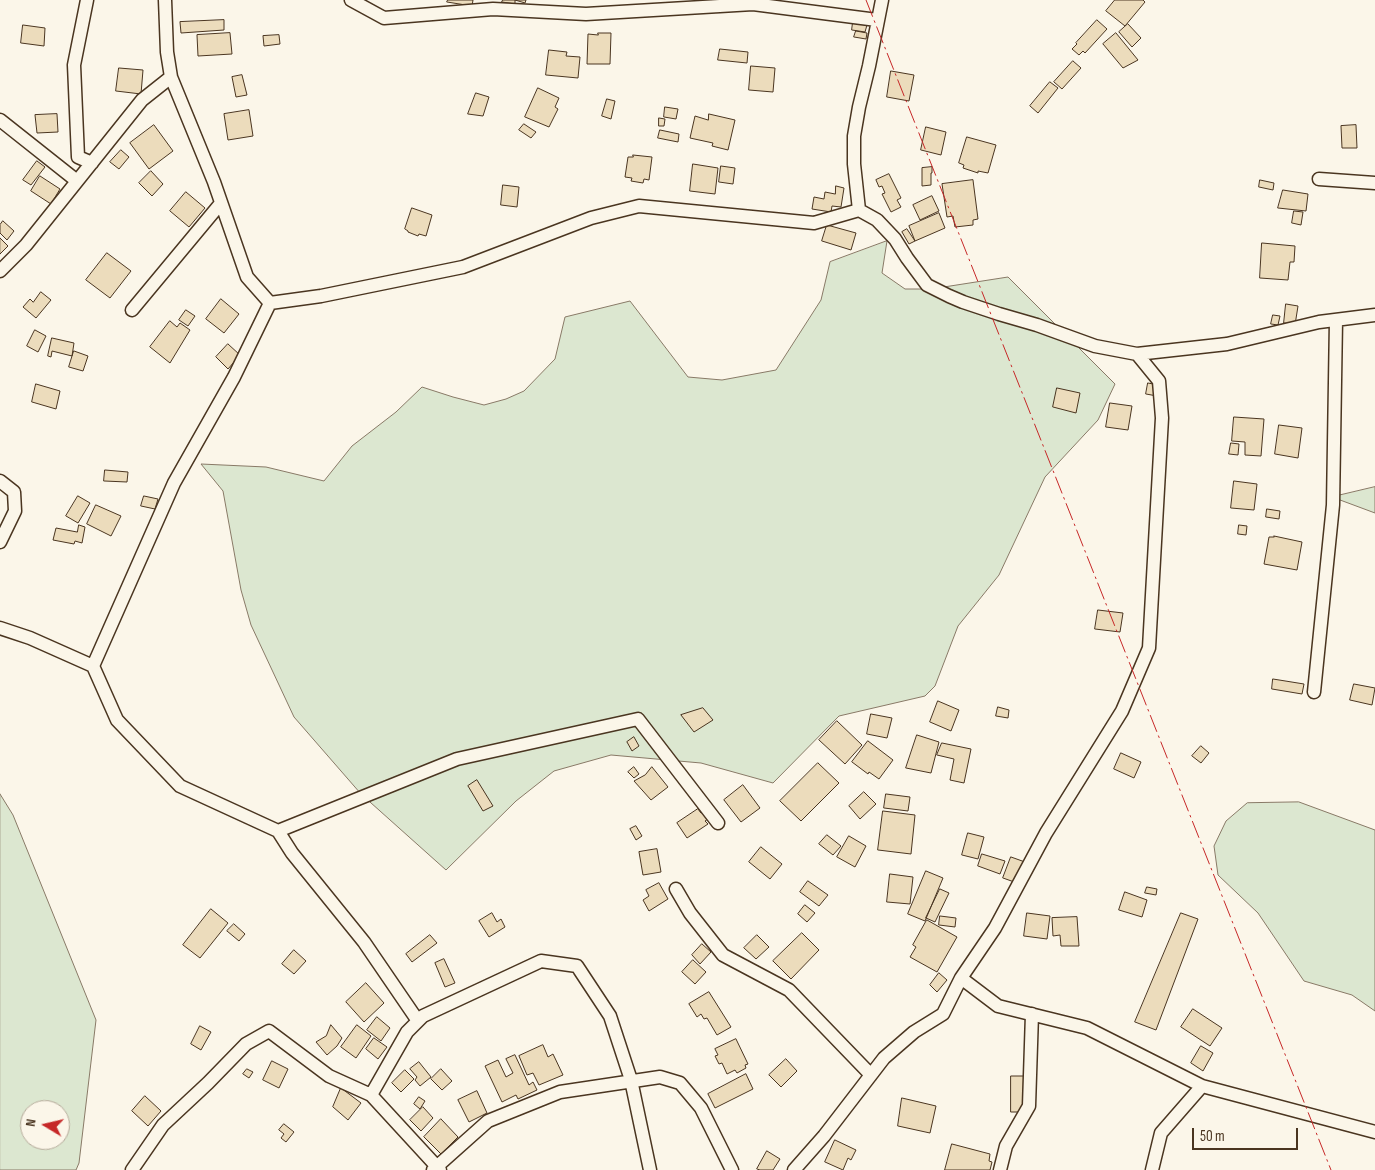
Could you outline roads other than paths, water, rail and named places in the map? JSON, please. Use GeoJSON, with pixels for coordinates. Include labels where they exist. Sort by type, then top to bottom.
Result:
{"type":"FeatureCollection","features":[{"type":"Feature","properties":{"kind":"street"},"geometry":{"type":"LineString","coordinates":[[87,0],[74,64],[78,157],[92,163]]}},
{"type":"Feature","properties":{"kind":"street"},"geometry":{"type":"LineString","coordinates":[[166,0],[167,52],[171,77],[221,203],[247,277],[270,303]]}},
{"type":"Feature","properties":{"kind":"street"},"geometry":{"type":"LineString","coordinates":[[351,0],[384,18],[493,9],[586,14],[753,4],[877,20]]}},
{"type":"Feature","properties":{"kind":"street"},"geometry":{"type":"LineString","coordinates":[[859,210],[854,164],[854,136],[882,0]]}},
{"type":"Feature","properties":{"kind":"street"},"geometry":{"type":"LineString","coordinates":[[0,271],[26,246],[142,100],[171,77]]}},
{"type":"Feature","properties":{"kind":"street"},"geometry":{"type":"LineString","coordinates":[[0,120],[77,181]]}},
{"type":"Feature","properties":{"kind":"street"},"geometry":{"type":"LineString","coordinates":[[1319,179],[1375,183]]}},
{"type":"Feature","properties":{"kind":"street"},"geometry":{"type":"LineString","coordinates":[[132,310],[221,203]]}},
{"type":"Feature","properties":{"kind":"street"},"geometry":{"type":"LineString","coordinates":[[270,303],[321,296],[463,267],[591,218],[640,206],[814,223],[859,210],[876,220],[896,239],[927,285],[963,302],[1038,325],[1096,346],[1137,354],[1227,344],[1319,322],[1375,315]]}},
{"type":"Feature","properties":{"kind":"street"},"geometry":{"type":"LineString","coordinates":[[93,666],[174,483],[234,377],[270,303]]}},
{"type":"Feature","properties":{"kind":"street"},"geometry":{"type":"LineString","coordinates":[[1314,692],[1334,505],[1336,320]]}},
{"type":"Feature","properties":{"kind":"street"},"geometry":{"type":"LineString","coordinates":[[794,1170],[824,1136],[884,1058],[914,1032],[943,1014],[961,978],[995,928],[1046,834],[1122,711],[1149,648],[1162,418],[1159,381],[1137,354]]}},
{"type":"Feature","properties":{"kind":"street"},"geometry":{"type":"LineString","coordinates":[[0,481],[14,492],[15,511],[0,542]]}},
{"type":"Feature","properties":{"kind":"street"},"geometry":{"type":"LineString","coordinates":[[0,628],[30,638],[93,666],[117,720],[180,786],[278,831],[292,853],[364,942],[418,1021]]}},
{"type":"Feature","properties":{"kind":"street"},"geometry":{"type":"LineString","coordinates":[[278,831],[457,759],[638,719],[718,823]]}},
{"type":"Feature","properties":{"kind":"street"},"geometry":{"type":"LineString","coordinates":[[676,889],[690,913],[723,955],[790,990],[871,1075]]}},
{"type":"Feature","properties":{"kind":"street"},"geometry":{"type":"LineString","coordinates":[[371,1095],[407,1032],[423,1016],[541,961],[577,966],[610,1016],[631,1080],[650,1170]]}},
{"type":"Feature","properties":{"kind":"street"},"geometry":{"type":"LineString","coordinates":[[961,978],[998,1006],[1087,1028],[1202,1086],[1375,1132]]}},
{"type":"Feature","properties":{"kind":"street"},"geometry":{"type":"LineString","coordinates":[[1000,1170],[1006,1146],[1029,1106],[1032,1014]]}},
{"type":"Feature","properties":{"kind":"street"},"geometry":{"type":"LineString","coordinates":[[132,1170],[163,1125],[246,1044],[269,1031],[329,1076],[371,1095],[436,1169],[488,1121],[560,1092],[660,1077],[680,1083],[701,1108],[732,1170]]}},
{"type":"Feature","properties":{"kind":"street"},"geometry":{"type":"LineString","coordinates":[[1152,1170],[1161,1133],[1202,1086]]}}]}
